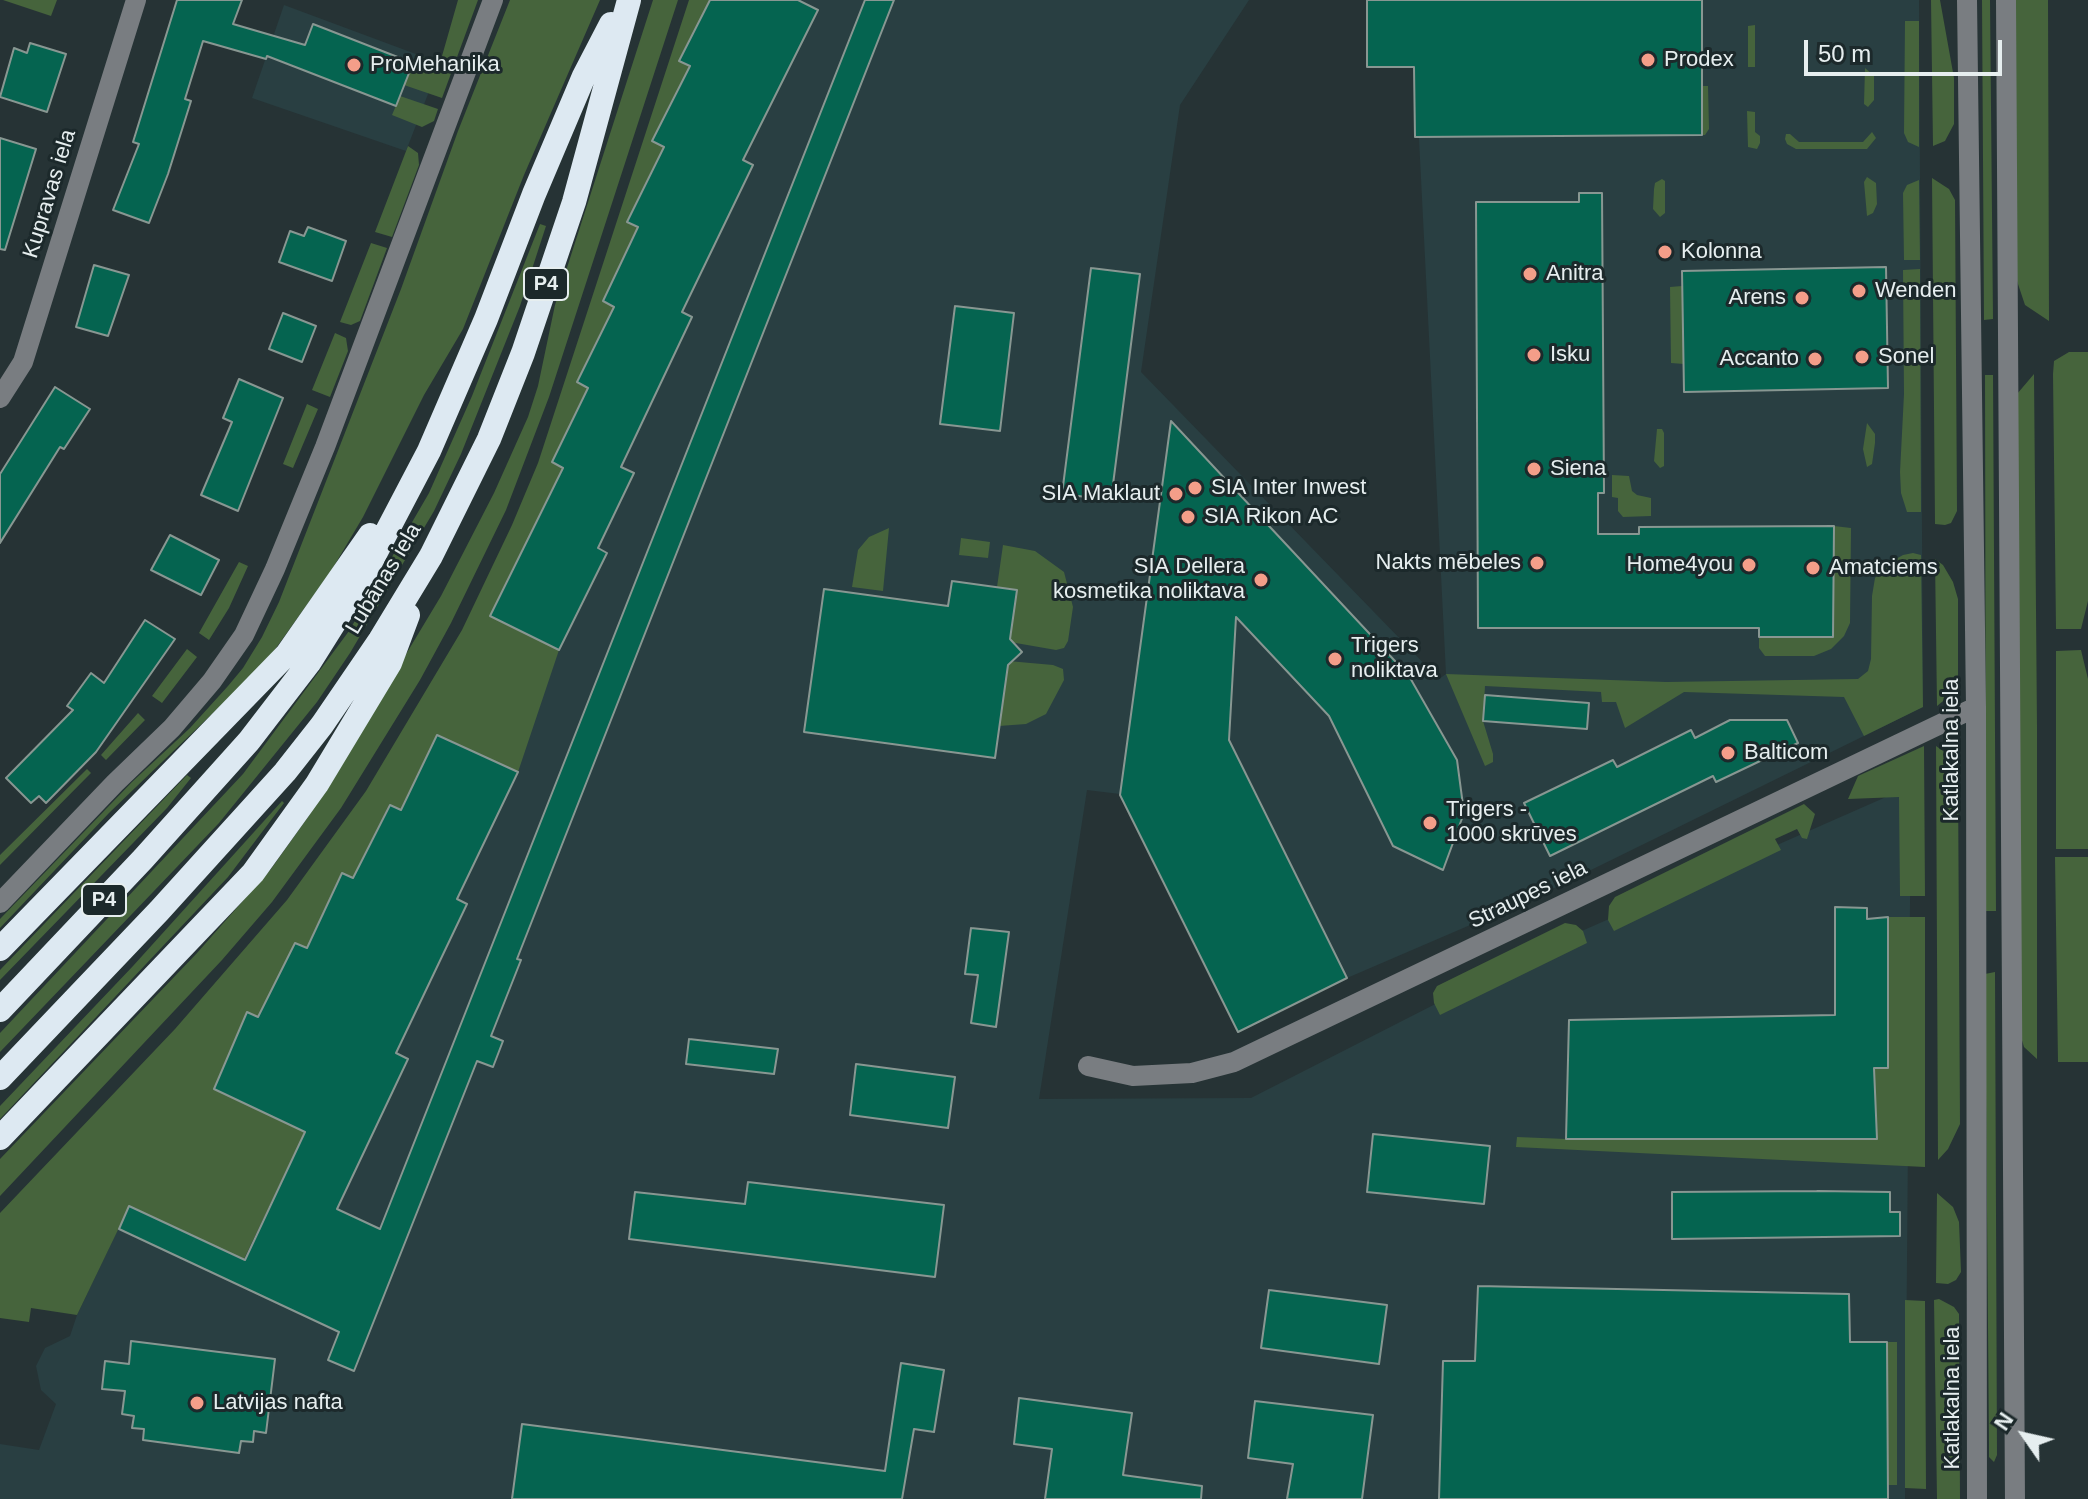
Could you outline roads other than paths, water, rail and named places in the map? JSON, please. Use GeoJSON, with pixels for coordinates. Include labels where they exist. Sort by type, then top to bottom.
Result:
{"type":"FeatureCollection","features":[{"type":"Feature","properties":{"kind":"highway","name":"Lubānas iela"},"geometry":{"type":"LineString","coordinates":[[0,1010],[249,741],[309,663],[363,577],[429,451],[584,76],[626,0]]}},
{"type":"Feature","properties":{"kind":"highway","name":"Lubānas iela"},"geometry":{"type":"LineString","coordinates":[[0,1078],[159,911],[285,772],[322,725],[380,640],[431,556],[489,439],[523,353],[574,202],[626,0]]}},
{"type":"Feature","properties":{"kind":"highway"},"geometry":{"type":"LineString","coordinates":[[0,949],[287,654],[429,451]]}},
{"type":"Feature","properties":{"kind":"highway"},"geometry":{"type":"LineString","coordinates":[[0,1138],[253,873],[317,784],[390,663],[431,556]]}},
{"type":"Feature","properties":{"kind":"street","name":"Kupravas iela"},"geometry":{"type":"LineString","coordinates":[[0,398],[23,362],[136,0]]}},
{"type":"Feature","properties":{"kind":"street"},"geometry":{"type":"LineString","coordinates":[[0,903],[172,728],[212,681],[244,635],[325,447],[493,0]]}},
{"type":"Feature","properties":{"kind":"street","name":"Katlakalna iela"},"geometry":{"type":"LineString","coordinates":[[1967,0],[1976,707],[1977,1499]]}},
{"type":"Feature","properties":{"kind":"street"},"geometry":{"type":"LineString","coordinates":[[2006,0],[2015,1499]]}},
{"type":"Feature","properties":{"kind":"street","name":"Straupes iela"},"geometry":{"type":"LineString","coordinates":[[1088,1066],[1133,1076],[1192,1073],[1234,1062],[1976,707]]}},
{"type":"Feature","properties":{"kind":"street"},"geometry":{"type":"LineString","coordinates":[[1976,938],[2013,938]]}},
{"type":"Feature","properties":{"kind":"place","name":"Prodex"},"geometry":{"type":"Point","coordinates":[1648,60]}},
{"type":"Feature","properties":{"kind":"place","name":"ProMehanika"},"geometry":{"type":"Point","coordinates":[354,65]}},
{"type":"Feature","properties":{"kind":"place","name":"Kolonna"},"geometry":{"type":"Point","coordinates":[1665,252]}},
{"type":"Feature","properties":{"kind":"place","name":"Anitra"},"geometry":{"type":"Point","coordinates":[1530,274]}},
{"type":"Feature","properties":{"kind":"place","name":"Wenden"},"geometry":{"type":"Point","coordinates":[1859,291]}},
{"type":"Feature","properties":{"kind":"place","name":"Arens"},"geometry":{"type":"Point","coordinates":[1802,298]}},
{"type":"Feature","properties":{"kind":"place","name":"Isku"},"geometry":{"type":"Point","coordinates":[1534,355]}},
{"type":"Feature","properties":{"kind":"place","name":"Sonel"},"geometry":{"type":"Point","coordinates":[1862,357]}},
{"type":"Feature","properties":{"kind":"place","name":"Accanto"},"geometry":{"type":"Point","coordinates":[1815,359]}},
{"type":"Feature","properties":{"kind":"place","name":"Siena"},"geometry":{"type":"Point","coordinates":[1534,469]}},
{"type":"Feature","properties":{"kind":"place","name":"SIA Inter Inwest"},"geometry":{"type":"Point","coordinates":[1195,488]}},
{"type":"Feature","properties":{"kind":"place","name":"SIA Maklaut"},"geometry":{"type":"Point","coordinates":[1176,494]}},
{"type":"Feature","properties":{"kind":"place","name":"SIA Rikon AC"},"geometry":{"type":"Point","coordinates":[1188,517]}},
{"type":"Feature","properties":{"kind":"place","name":"Nakts mēbeles"},"geometry":{"type":"Point","coordinates":[1537,563]}},
{"type":"Feature","properties":{"kind":"place","name":"Home4you"},"geometry":{"type":"Point","coordinates":[1749,565]}},
{"type":"Feature","properties":{"kind":"place","name":"Amatciems"},"geometry":{"type":"Point","coordinates":[1813,568]}},
{"type":"Feature","properties":{"kind":"place","name":"SIA Dellera kosmetika noliktava"},"geometry":{"type":"Point","coordinates":[1261,580]}},
{"type":"Feature","properties":{"kind":"place","name":"Trigers noliktava"},"geometry":{"type":"Point","coordinates":[1335,659]}},
{"type":"Feature","properties":{"kind":"place","name":"Balticom"},"geometry":{"type":"Point","coordinates":[1728,753]}},
{"type":"Feature","properties":{"kind":"place","name":"Trigers - 1000 skrūves"},"geometry":{"type":"Point","coordinates":[1430,823]}},
{"type":"Feature","properties":{"kind":"place","name":"Latvijas nafta"},"geometry":{"type":"Point","coordinates":[197,1403]}}]}
